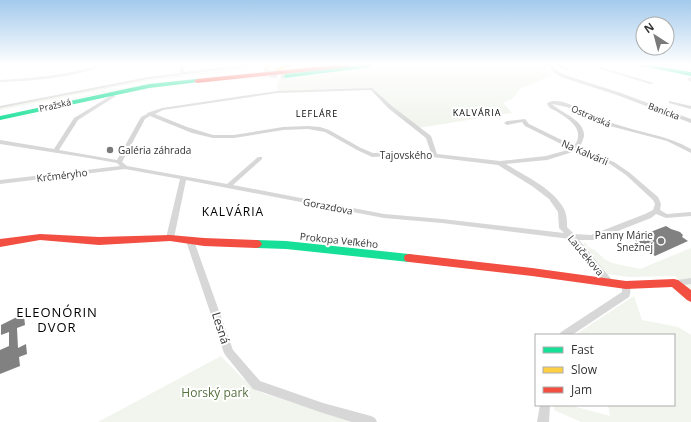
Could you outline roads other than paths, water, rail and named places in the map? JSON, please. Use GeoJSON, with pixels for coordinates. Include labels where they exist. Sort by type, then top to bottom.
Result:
{"type":"FeatureCollection","features":[{"type":"Feature","properties":{"kind":"main road","name":"Pražská"},"geometry":{"type":"LineString","coordinates":[[0,114],[92,93],[139,85]]}},
{"type":"Feature","properties":{"kind":"main road","name":"Pražská"},"geometry":{"type":"LineString","coordinates":[[0,118],[88,97],[161,85]]}},
{"type":"Feature","properties":{"kind":"main road","name":"Prokopa Veľkého"},"geometry":{"type":"LineString","coordinates":[[0,243],[40,237],[99,241],[170,238],[286,245],[626,285],[674,284]]}},
{"type":"Feature","properties":{"kind":"main road"},"geometry":{"type":"LineString","coordinates":[[674,284],[691,297]]}},
{"type":"Feature","properties":{"kind":"street","name":"Pražská"},"geometry":{"type":"LineString","coordinates":[[0,107],[106,85]]}},
{"type":"Feature","properties":{"kind":"street","name":"Banícka"},"geometry":{"type":"LineString","coordinates":[[590,85],[691,121]]}},
{"type":"Feature","properties":{"kind":"street"},"geometry":{"type":"LineString","coordinates":[[119,162],[143,118],[149,114],[162,109],[277,92],[372,90],[390,107],[429,137],[434,154]]}},
{"type":"Feature","properties":{"kind":"street"},"geometry":{"type":"LineString","coordinates":[[56,151],[76,119],[114,96]]}},
{"type":"Feature","properties":{"kind":"street"},"geometry":{"type":"LineString","coordinates":[[671,102],[691,108]]}},
{"type":"Feature","properties":{"kind":"street","name":"Ostravská"},"geometry":{"type":"LineString","coordinates":[[576,149],[581,137],[577,126],[571,119],[550,106],[549,103],[560,103],[622,129],[667,138],[691,150]]}},
{"type":"Feature","properties":{"kind":"street","name":"Tajovského"},"geometry":{"type":"LineString","coordinates":[[149,114],[204,135],[221,137],[283,129],[310,128],[334,134],[365,153],[372,155],[402,153],[434,154],[500,163],[547,158],[576,149]]}},
{"type":"Feature","properties":{"kind":"street","name":"Na Kalvárii"},"geometry":{"type":"LineString","coordinates":[[507,123],[523,120],[527,125],[576,149],[606,160],[628,174],[658,202],[656,211]]}},
{"type":"Feature","properties":{"kind":"street","name":"Gorazdova"},"geometry":{"type":"LineString","coordinates":[[0,142],[119,162],[125,167],[384,216],[442,221],[572,237],[592,238],[648,216],[656,211]]}},
{"type":"Feature","properties":{"kind":"street"},"geometry":{"type":"LineString","coordinates":[[228,186],[260,158]]}},
{"type":"Feature","properties":{"kind":"street","name":"Laučekova"},"geometry":{"type":"LineString","coordinates":[[500,163],[554,200],[562,213],[563,228],[609,282]]}},
{"type":"Feature","properties":{"kind":"street","name":"Krčméryho"},"geometry":{"type":"LineString","coordinates":[[0,182],[125,167]]}},
{"type":"Feature","properties":{"kind":"street"},"geometry":{"type":"LineString","coordinates":[[170,238],[183,178]]}},
{"type":"Feature","properties":{"kind":"street"},"geometry":{"type":"LineString","coordinates":[[656,211],[666,216],[691,214]]}},
{"type":"Feature","properties":{"kind":"street","name":"Lesná"},"geometry":{"type":"LineString","coordinates":[[190,240],[229,353],[257,385],[323,408],[371,422]]}},
{"type":"Feature","properties":{"kind":"street"},"geometry":{"type":"LineString","coordinates":[[674,284],[691,281]]}},
{"type":"Feature","properties":{"kind":"street"},"geometry":{"type":"LineString","coordinates":[[566,334],[626,294],[626,285]]}},
{"type":"Feature","properties":{"kind":"street"},"geometry":{"type":"LineString","coordinates":[[543,422],[545,406]]}},
{"type":"Feature","properties":{"kind":"place","name":"Galéria záhrada"},"geometry":{"type":"Point","coordinates":[110,150]}},
{"type":"Feature","properties":{"kind":"place","name":"Panny Márie Snežnej"},"geometry":{"type":"Point","coordinates":[661,241]}},
{"type":"Feature","properties":{"kind":"district","name":"KALVÁRIA"},"geometry":{"type":"Point","coordinates":[477,112]}},
{"type":"Feature","properties":{"kind":"district","name":"LEFLÁRE"},"geometry":{"type":"Point","coordinates":[317,113]}},
{"type":"Feature","properties":{"kind":"district","name":"KALVÁRIA"},"geometry":{"type":"Point","coordinates":[233,211]}},
{"type":"Feature","properties":{"kind":"district","name":"ELEONÓRIN DVOR"},"geometry":{"type":"Point","coordinates":[57,320]}},
{"type":"Feature","properties":{"kind":"park label","name":"Horský park"},"geometry":{"type":"Point","coordinates":[215,392]}}]}
